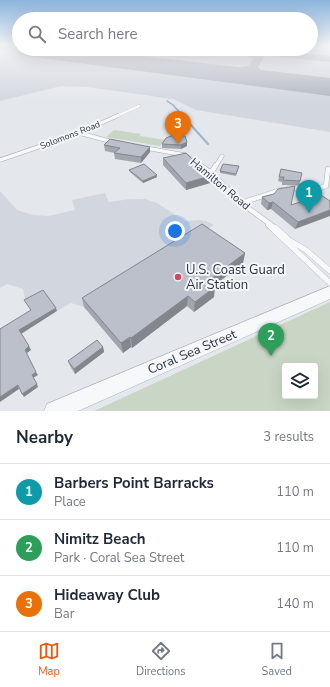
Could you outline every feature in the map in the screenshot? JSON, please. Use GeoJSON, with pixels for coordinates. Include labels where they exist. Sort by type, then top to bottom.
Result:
{"type":"FeatureCollection","features":[{"type":"Feature","properties":{"kind":"street","name":"Coral Sea Street"},"geometry":{"type":"LineString","coordinates":[[54,411],[330,292]]}},
{"type":"Feature","properties":{"kind":"lane","name":"Solomons Road"},"geometry":{"type":"LineString","coordinates":[[0,160],[80,133],[139,106]]}},
{"type":"Feature","properties":{"kind":"lane"},"geometry":{"type":"LineString","coordinates":[[80,133],[117,143]]}},
{"type":"Feature","properties":{"kind":"lane","name":"Hamilton Road"},"geometry":{"type":"LineString","coordinates":[[140,147],[185,155],[211,173],[241,203],[289,240],[306,250],[330,272]]}},
{"type":"Feature","properties":{"kind":"lane"},"geometry":{"type":"LineString","coordinates":[[211,173],[222,156]]}},
{"type":"Feature","properties":{"kind":"lane"},"geometry":{"type":"LineString","coordinates":[[241,203],[283,189],[317,189],[326,186],[328,169]]}},
{"type":"Feature","properties":{"kind":"lane","name":"Hamilton Road"},"geometry":{"type":"LineString","coordinates":[[265,220],[269,226],[330,283]]}},
{"type":"Feature","properties":{"kind":"shaded area"},"geometry":{"type":"Polygon","coordinates":[[[0,64],[330,64],[330,132],[196,110],[173,99],[88,87],[61,86],[0,101],[0,64]]]}},
{"type":"Feature","properties":{"kind":"shaded area"},"geometry":{"type":"Polygon","coordinates":[[[0,191],[17,210],[33,215],[48,216],[75,210],[72,200],[105,193],[109,202],[130,199],[145,199],[157,203],[185,221],[206,221],[214,225],[84,307],[71,303],[57,311],[44,293],[26,303],[23,289],[7,284],[0,288],[0,191]]]}},
{"type":"Feature","properties":{"kind":"green space"},"geometry":{"type":"Polygon","coordinates":[[[114,130],[141,134],[138,138],[140,136],[165,140],[160,146],[106,137],[114,130]]]}},
{"type":"Feature","properties":{"kind":"green space"},"geometry":{"type":"Polygon","coordinates":[[[330,302],[330,411],[94,411],[330,302]]]}},
{"type":"Feature","properties":{"kind":"building"},"geometry":{"type":"Polygon","coordinates":[[[176,134],[185,136],[187,142],[181,145],[162,144],[166,138],[176,134]]]}},
{"type":"Feature","properties":{"kind":"building"},"geometry":{"type":"Polygon","coordinates":[[[110,139],[150,147],[141,157],[114,153],[120,148],[104,145],[110,139]]]}},
{"type":"Feature","properties":{"kind":"building"},"geometry":{"type":"Polygon","coordinates":[[[186,153],[210,176],[186,183],[163,158],[186,153]]]}},
{"type":"Feature","properties":{"kind":"building"},"geometry":{"type":"Polygon","coordinates":[[[144,164],[157,175],[143,181],[129,170],[144,164]]]}},
{"type":"Feature","properties":{"kind":"building"},"geometry":{"type":"Polygon","coordinates":[[[223,164],[239,166],[236,174],[220,171],[223,164]]]}},
{"type":"Feature","properties":{"kind":"building"},"geometry":{"type":"Polygon","coordinates":[[[281,169],[302,173],[300,181],[283,180],[284,177],[279,177],[281,169]]]}},
{"type":"Feature","properties":{"kind":"building"},"geometry":{"type":"Polygon","coordinates":[[[295,186],[291,205],[321,195],[330,201],[330,210],[298,222],[273,202],[269,203],[262,197],[274,194],[278,189],[295,186]]]}},
{"type":"Feature","properties":{"kind":"building","name":"U.S. Coast Guard Air Station"},"geometry":{"type":"Polygon","coordinates":[[[202,224],[245,253],[208,281],[215,287],[195,302],[188,296],[131,338],[130,337],[121,343],[82,298],[202,224]]]}},
{"type":"Feature","properties":{"kind":"building"},"geometry":{"type":"Polygon","coordinates":[[[43,290],[56,308],[19,330],[29,346],[25,350],[36,372],[32,375],[37,384],[22,394],[18,385],[0,397],[0,329],[31,310],[24,300],[43,290]]]}},
{"type":"Feature","properties":{"kind":"building"},"geometry":{"type":"Polygon","coordinates":[[[97,340],[103,347],[74,369],[68,361],[97,340]]]}},
{"type":"Feature","properties":{"kind":"waterway"},"geometry":{"type":"LineString","coordinates":[[167,101],[183,116]]}},
{"type":"Feature","properties":{"kind":"waterway"},"geometry":{"type":"LineString","coordinates":[[182,115],[208,144]]}},
{"type":"Feature","properties":{"kind":"taxiway"},"geometry":{"type":"LineString","coordinates":[[207,72],[232,72],[252,68],[254,64]]}},
{"type":"Feature","properties":{"kind":"taxiway"},"geometry":{"type":"LineString","coordinates":[[253,68],[260,75],[280,81]]}},
{"type":"Feature","properties":{"kind":"runway"},"geometry":{"type":"LineString","coordinates":[[147,64],[330,87]]}},
{"type":"Feature","properties":{"kind":"place","name":"Hideaway Club"},"geometry":{"type":"Point","coordinates":[178,144]}},
{"type":"Feature","properties":{"kind":"place","name":"Barbers Point Barracks"},"geometry":{"type":"Point","coordinates":[309,213]}},
{"type":"Feature","properties":{"kind":"place","name":"U.S. Coast Guard Air Station"},"geometry":{"type":"Point","coordinates":[178,277]}},
{"type":"Feature","properties":{"kind":"place","name":"Nimitz Beach"},"geometry":{"type":"Point","coordinates":[271,356]}}]}
